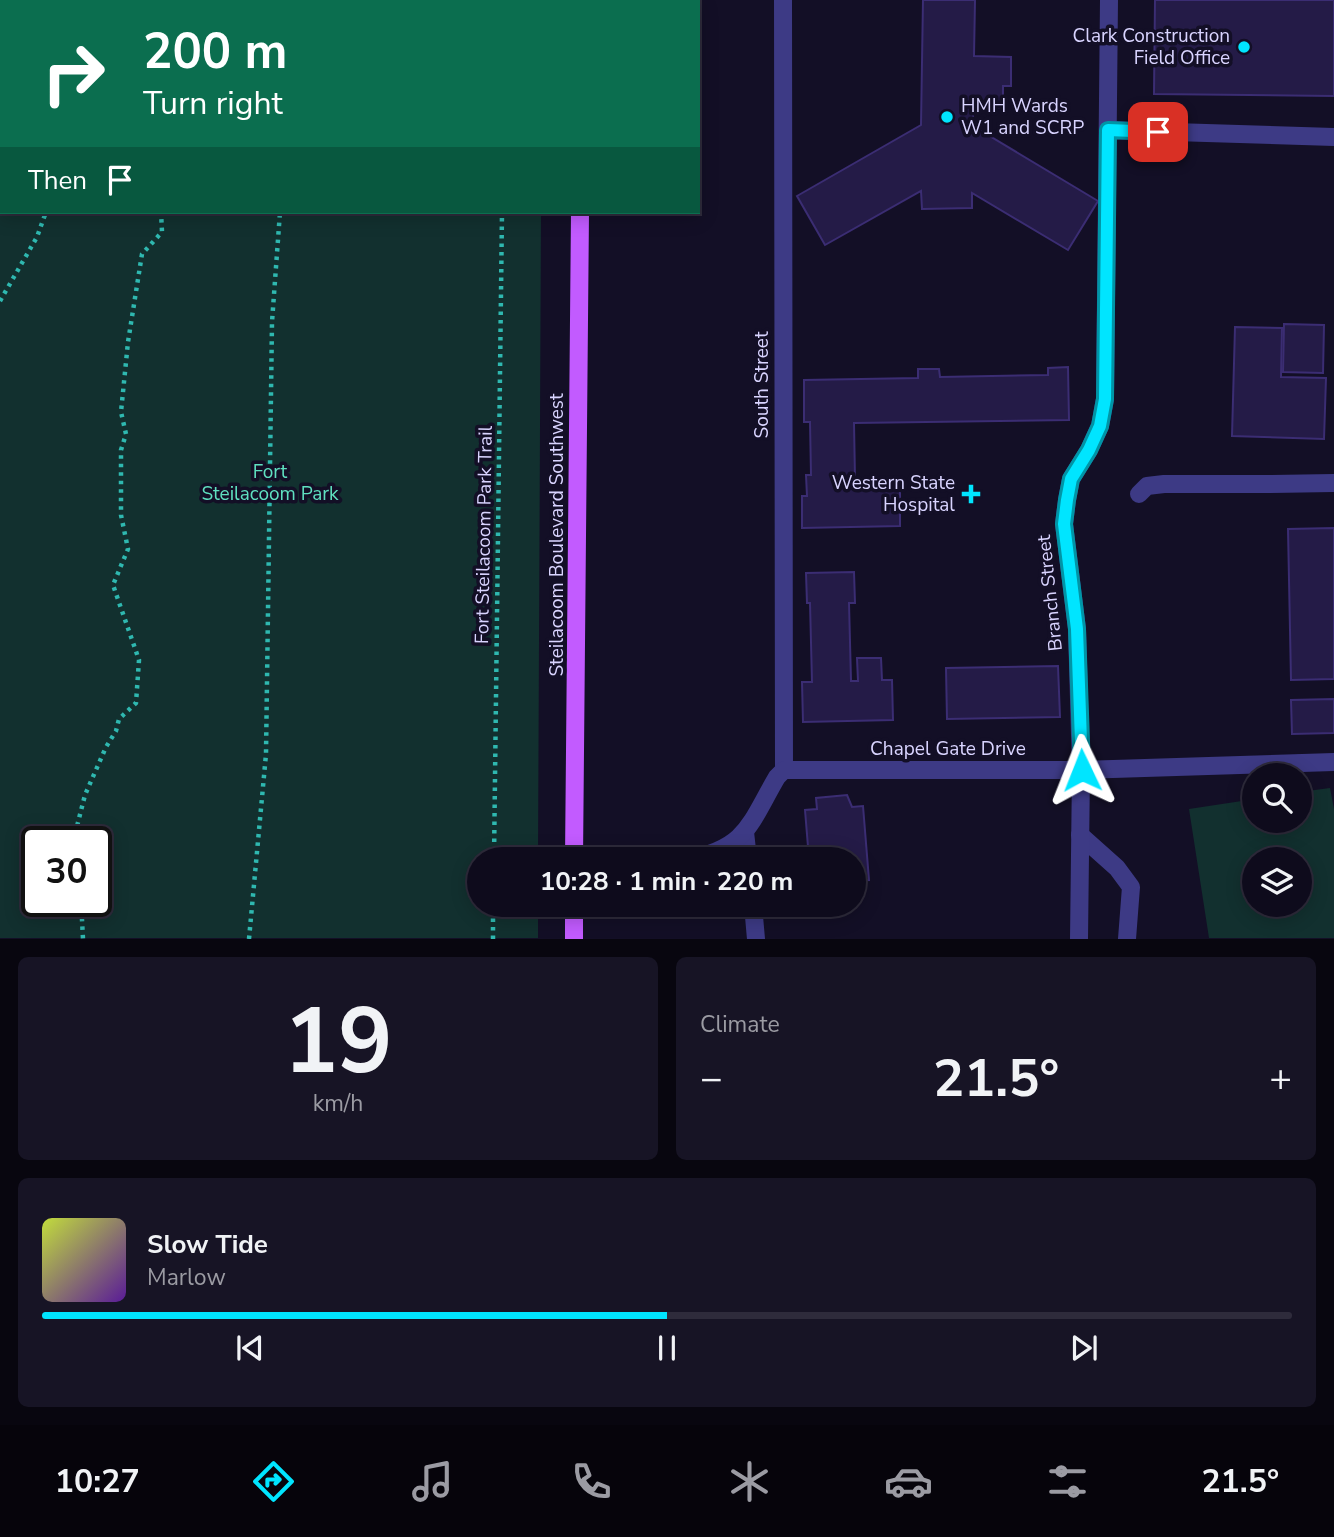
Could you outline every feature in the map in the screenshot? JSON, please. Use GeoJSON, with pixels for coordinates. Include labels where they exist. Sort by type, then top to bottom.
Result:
{"type":"FeatureCollection","features":[{"type":"Feature","properties":{"kind":"main road","name":"Steilacoom Boulevard Southwest"},"geometry":{"type":"LineString","coordinates":[[575,847],[580,214]]}},
{"type":"Feature","properties":{"kind":"main road"},"geometry":{"type":"LineString","coordinates":[[574,917],[574,939]]}},
{"type":"Feature","properties":{"kind":"street","name":"South Street"},"geometry":{"type":"LineString","coordinates":[[783,0],[784,770]]}},
{"type":"Feature","properties":{"kind":"street","name":"Branch Street"},"geometry":{"type":"LineString","coordinates":[[1079,939],[1082,770],[1077,629],[1064,524],[1071,479],[1100,426],[1105,399],[1110,0]]}},
{"type":"Feature","properties":{"kind":"street"},"geometry":{"type":"LineString","coordinates":[[1108,130],[1334,137]]}},
{"type":"Feature","properties":{"kind":"street"},"geometry":{"type":"LineString","coordinates":[[1139,494],[1147,486],[1164,484],[1334,483]]}},
{"type":"Feature","properties":{"kind":"street","name":"Chapel Gate Drive"},"geometry":{"type":"LineString","coordinates":[[784,770],[1082,770],[1334,762]]}},
{"type":"Feature","properties":{"kind":"street"},"geometry":{"type":"LineString","coordinates":[[728,847],[745,832],[777,777],[784,770]]}},
{"type":"Feature","properties":{"kind":"street"},"geometry":{"type":"LineString","coordinates":[[745,832],[747,847]]}},
{"type":"Feature","properties":{"kind":"street"},"geometry":{"type":"LineString","coordinates":[[1080,835],[1116,868],[1131,887],[1127,939]]}},
{"type":"Feature","properties":{"kind":"street"},"geometry":{"type":"LineString","coordinates":[[754,917],[756,939]]}},
{"type":"Feature","properties":{"kind":"path"},"geometry":{"type":"LineString","coordinates":[[0,301],[37,237],[45,214]]}},
{"type":"Feature","properties":{"kind":"path"},"geometry":{"type":"LineString","coordinates":[[77,826],[85,795],[116,731],[119,719],[136,703],[139,660],[113,585],[128,549],[121,514],[121,450],[126,433],[121,412],[128,342],[142,254],[162,232],[161,214]]}},
{"type":"Feature","properties":{"kind":"path"},"geometry":{"type":"LineString","coordinates":[[249,939],[266,754],[272,322],[280,214]]}},
{"type":"Feature","properties":{"kind":"path","name":"Fort Steilacoom Park Trail"},"geometry":{"type":"LineString","coordinates":[[494,847],[502,214]]}},
{"type":"Feature","properties":{"kind":"path"},"geometry":{"type":"LineString","coordinates":[[82,917],[83,939]]}},
{"type":"Feature","properties":{"kind":"path"},"geometry":{"type":"LineString","coordinates":[[493,917],[493,939]]}},
{"type":"Feature","properties":{"kind":"green space","name":"Fort Steilacoom Park"},"geometry":{"type":"Polygon","coordinates":[[[0,214],[541,214],[538,847],[467,847],[467,917],[538,917],[538,938],[0,938],[0,214]]]}},
{"type":"Feature","properties":{"kind":"green space"},"geometry":{"type":"Polygon","coordinates":[[[1330,788],[1334,809],[1334,938],[1209,938],[1189,809],[1242,801],[1242,833],[1312,833],[1312,790],[1330,788]]]}},
{"type":"Feature","properties":{"kind":"building","name":"HMH Wards W1 and SCRP"},"geometry":{"type":"Polygon","coordinates":[[[923,0],[975,0],[974,56],[1011,57],[1011,86],[1003,86],[1003,108],[973,108],[973,126],[1098,201],[1068,250],[972,193],[972,208],[922,209],[921,191],[825,245],[797,196],[921,125],[923,0]]]}},
{"type":"Feature","properties":{"kind":"building","name":"Clark Construction Field Office"},"geometry":{"type":"Polygon","coordinates":[[[1155,0],[1334,0],[1334,96],[1154,94],[1155,0]]]}},
{"type":"Feature","properties":{"kind":"building"},"geometry":{"type":"Polygon","coordinates":[[[1284,324],[1324,325],[1323,373],[1283,372],[1284,324]]]}},
{"type":"Feature","properties":{"kind":"building"},"geometry":{"type":"Polygon","coordinates":[[[1235,327],[1282,328],[1281,377],[1326,378],[1324,439],[1232,436],[1235,327]]]}},
{"type":"Feature","properties":{"kind":"building"},"geometry":{"type":"Polygon","coordinates":[[[1068,367],[1069,420],[854,423],[855,479],[900,479],[900,526],[802,528],[802,496],[807,496],[806,475],[811,475],[810,422],[804,422],[804,380],[918,378],[918,369],[939,369],[940,377],[1048,375],[1048,368],[1068,367]]]}},
{"type":"Feature","properties":{"kind":"building"},"geometry":{"type":"Polygon","coordinates":[[[1334,528],[1334,679],[1291,680],[1288,529],[1334,528]]]}},
{"type":"Feature","properties":{"kind":"building"},"geometry":{"type":"Polygon","coordinates":[[[854,572],[855,603],[849,603],[851,681],[858,681],[857,658],[881,658],[882,680],[892,680],[893,720],[803,722],[802,682],[812,682],[810,603],[807,603],[806,573],[854,572]]]}},
{"type":"Feature","properties":{"kind":"building"},"geometry":{"type":"Polygon","coordinates":[[[1058,666],[1060,717],[947,719],[946,668],[1058,666]]]}},
{"type":"Feature","properties":{"kind":"building"},"geometry":{"type":"Polygon","coordinates":[[[1334,699],[1334,733],[1292,734],[1291,700],[1334,699]]]}},
{"type":"Feature","properties":{"kind":"building"},"geometry":{"type":"Polygon","coordinates":[[[847,795],[852,807],[863,806],[869,880],[866,880],[866,847],[808,847],[805,810],[817,809],[816,798],[847,795]]]}},
{"type":"Feature","properties":{"kind":"place","name":"Clark Construction Field Office"},"geometry":{"type":"Point","coordinates":[1244,47]}},
{"type":"Feature","properties":{"kind":"place","name":"HMH Wards W1 and SCRP"},"geometry":{"type":"Point","coordinates":[947,117]}},
{"type":"Feature","properties":{"kind":"place","name":"Western State Hospital"},"geometry":{"type":"Point","coordinates":[971,494]}},
{"type":"Feature","properties":{"kind":"route"},"geometry":{"type":"LineString","coordinates":[[1082,770],[1077,629],[1064,524],[1071,479],[1100,426],[1105,399],[1108,130],[1158,132]]}}]}
